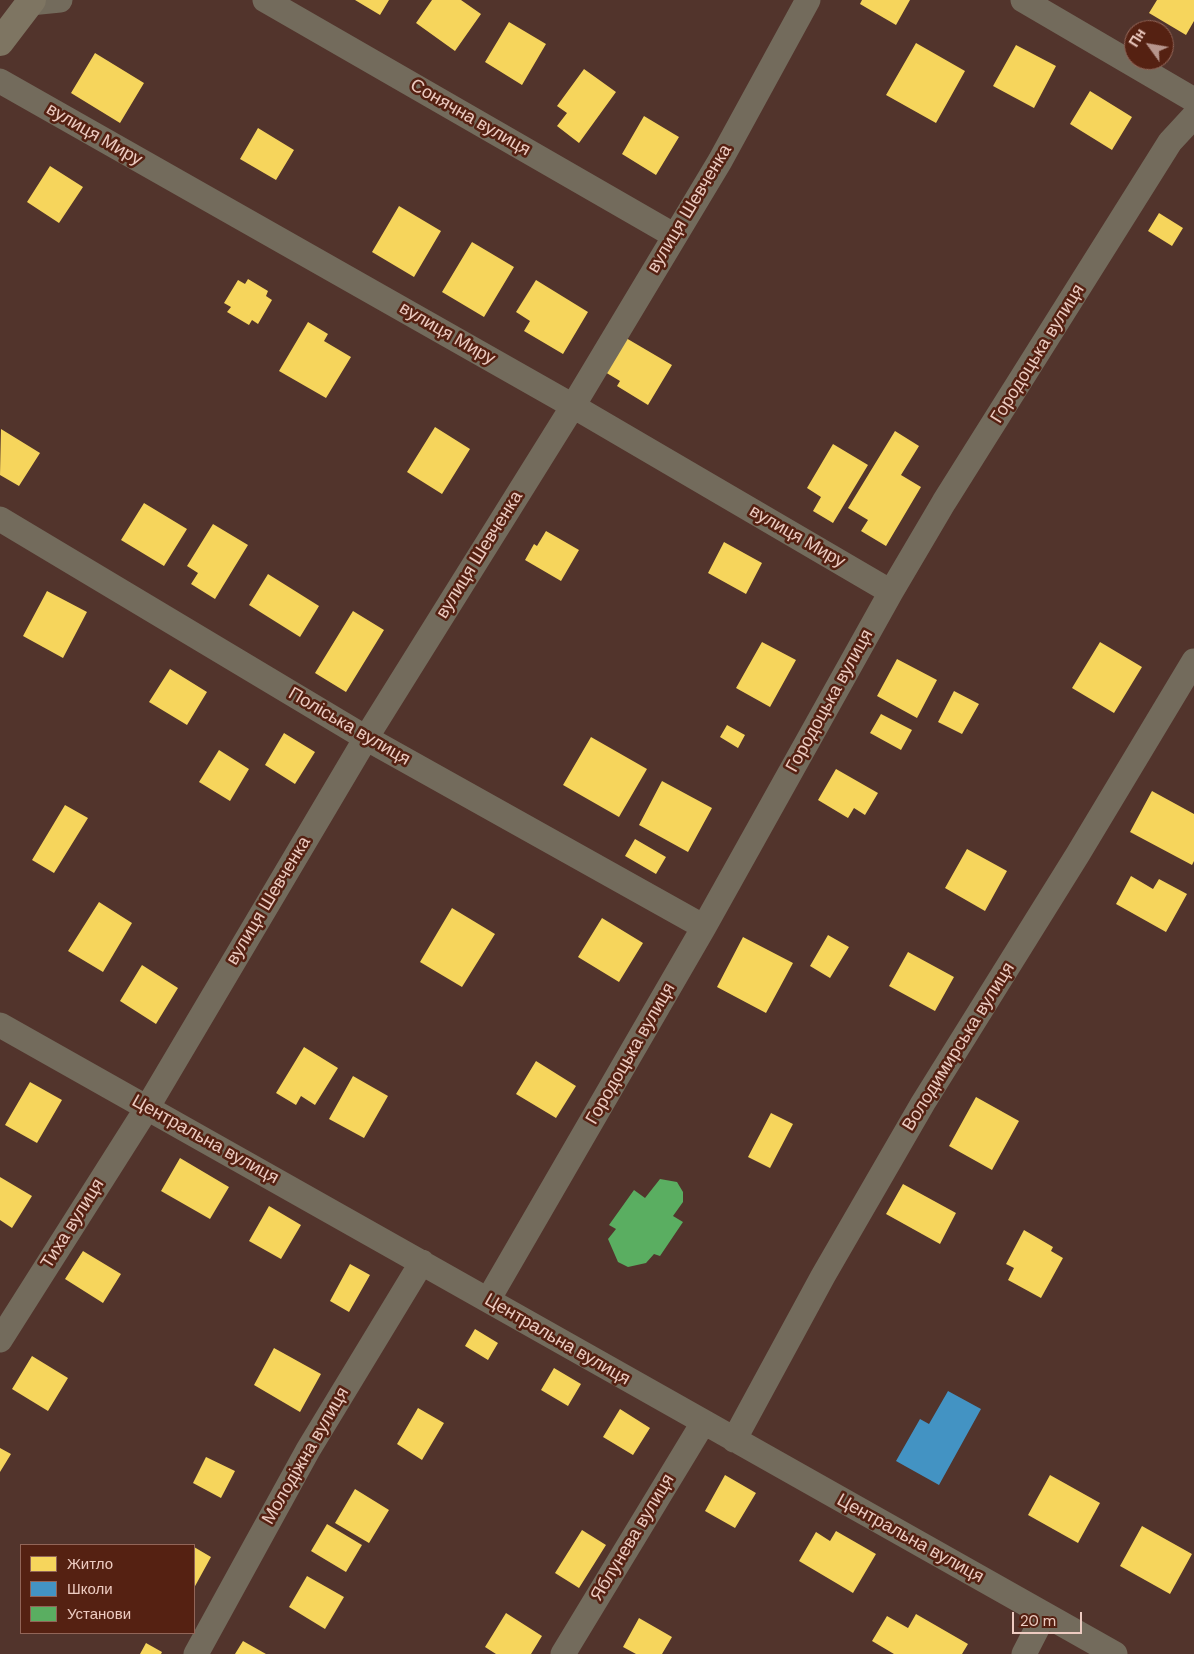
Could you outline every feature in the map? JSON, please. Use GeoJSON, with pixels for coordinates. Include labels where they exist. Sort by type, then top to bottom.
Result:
{"type":"FeatureCollection","features":[{"type":"Feature","properties":{"kind":"street"},"geometry":{"type":"LineString","coordinates":[[0,42],[31,2],[60,0]]}},
{"type":"Feature","properties":{"kind":"street","name":"Сонячна вулиця"},"geometry":{"type":"LineString","coordinates":[[265,0],[675,236]]}},
{"type":"Feature","properties":{"kind":"street","name":"вулиця Шевченка"},"geometry":{"type":"LineString","coordinates":[[147,1108],[366,738],[573,406],[720,161],[808,0]]}},
{"type":"Feature","properties":{"kind":"street"},"geometry":{"type":"LineString","coordinates":[[1023,0],[1194,100]]}},
{"type":"Feature","properties":{"kind":"street","name":"вулиця Миру"},"geometry":{"type":"LineString","coordinates":[[0,81],[573,406],[891,592]]}},
{"type":"Feature","properties":{"kind":"street","name":"Городоцька вулиця"},"geometry":{"type":"LineString","coordinates":[[488,1300],[704,928],[891,592],[944,502],[1170,142],[1194,116]]}},
{"type":"Feature","properties":{"kind":"street","name":"Поліська вулиця"},"geometry":{"type":"LineString","coordinates":[[0,519],[366,738],[704,928]]}},
{"type":"Feature","properties":{"kind":"street","name":"Володимирська вулиця"},"geometry":{"type":"LineString","coordinates":[[734,1440],[823,1276],[923,1103],[1073,863],[1194,661]]}},
{"type":"Feature","properties":{"kind":"street","name":"Центральна вулиця"},"geometry":{"type":"LineString","coordinates":[[0,1025],[1115,1654]]}},
{"type":"Feature","properties":{"kind":"street","name":"Тиха вулиця"},"geometry":{"type":"LineString","coordinates":[[0,1340],[147,1108]]}},
{"type":"Feature","properties":{"kind":"street","name":"Молодіжна вулиця"},"geometry":{"type":"LineString","coordinates":[[196,1654],[308,1450],[422,1262]]}},
{"type":"Feature","properties":{"kind":"street","name":"Яблунева вулиця"},"geometry":{"type":"LineString","coordinates":[[563,1654],[703,1423]]}},
{"type":"Feature","properties":{"kind":"street"},"geometry":{"type":"LineString","coordinates":[[1024,1654],[1044,1615]]}},
{"type":"Feature","properties":{"kind":"building: Житло"},"geometry":{"type":"Polygon","coordinates":[[[355,0],[389,0],[380,15],[355,0]]]}},
{"type":"Feature","properties":{"kind":"building: Житло"},"geometry":{"type":"Polygon","coordinates":[[[432,0],[461,0],[481,14],[455,51],[416,23],[432,0]]]}},
{"type":"Feature","properties":{"kind":"building: Житло"},"geometry":{"type":"Polygon","coordinates":[[[862,0],[910,0],[896,25],[860,4],[862,0]]]}},
{"type":"Feature","properties":{"kind":"building: Житло"},"geometry":{"type":"Polygon","coordinates":[[[1157,0],[1194,0],[1194,21],[1186,35],[1174,28],[1174,20],[1161,20],[1149,13],[1157,0]]]}},
{"type":"Feature","properties":{"kind":"building: Житло"},"geometry":{"type":"Polygon","coordinates":[[[509,22],[546,44],[522,85],[485,62],[509,22]]]}},
{"type":"Feature","properties":{"kind":"building: Житло"},"geometry":{"type":"Polygon","coordinates":[[[916,43],[965,71],[936,123],[886,95],[916,43]]]}},
{"type":"Feature","properties":{"kind":"building: Житло"},"geometry":{"type":"Polygon","coordinates":[[[1016,45],[1056,66],[1034,108],[993,86],[1016,45]]]}},
{"type":"Feature","properties":{"kind":"building: Житло"},"geometry":{"type":"Polygon","coordinates":[[[95,53],[144,83],[120,123],[71,93],[95,53]]]}},
{"type":"Feature","properties":{"kind":"building: Житло"},"geometry":{"type":"Polygon","coordinates":[[[584,69],[616,92],[579,143],[557,126],[567,113],[557,106],[584,69]]]}},
{"type":"Feature","properties":{"kind":"building: Житло"},"geometry":{"type":"Polygon","coordinates":[[[1090,91],[1132,117],[1112,150],[1070,124],[1090,91]]]}},
{"type":"Feature","properties":{"kind":"building: Житло"},"geometry":{"type":"Polygon","coordinates":[[[644,116],[679,137],[656,175],[622,154],[644,116]]]}},
{"type":"Feature","properties":{"kind":"building: Житло"},"geometry":{"type":"Polygon","coordinates":[[[258,128],[294,150],[276,180],[240,159],[258,128]]]}},
{"type":"Feature","properties":{"kind":"building: Житло"},"geometry":{"type":"Polygon","coordinates":[[[50,166],[83,187],[59,223],[27,202],[50,166]]]}},
{"type":"Feature","properties":{"kind":"building: Житло"},"geometry":{"type":"Polygon","coordinates":[[[399,206],[441,231],[414,277],[372,252],[399,206]]]}},
{"type":"Feature","properties":{"kind":"building: Житло"},"geometry":{"type":"Polygon","coordinates":[[[1159,213],[1183,228],[1172,246],[1148,231],[1159,213]]]}},
{"type":"Feature","properties":{"kind":"building: Житло"},"geometry":{"type":"Polygon","coordinates":[[[472,242],[514,267],[484,317],[442,292],[472,242]]]}},
{"type":"Feature","properties":{"kind":"building: Житло"},"geometry":{"type":"Polygon","coordinates":[[[248,279],[268,291],[266,296],[272,300],[258,324],[252,320],[249,325],[227,312],[231,307],[224,303],[238,280],[245,284],[248,279]]]}},
{"type":"Feature","properties":{"kind":"building: Житло"},"geometry":{"type":"Polygon","coordinates":[[[536,280],[588,312],[563,354],[524,331],[530,321],[516,312],[536,280]]]}},
{"type":"Feature","properties":{"kind":"building: Житло"},"geometry":{"type":"Polygon","coordinates":[[[308,322],[328,334],[324,341],[351,357],[326,398],[279,371],[308,322]]]}},
{"type":"Feature","properties":{"kind":"building: Житло"},"geometry":{"type":"Polygon","coordinates":[[[626,338],[672,365],[648,405],[617,386],[620,381],[605,372],[626,338]]]}},
{"type":"Feature","properties":{"kind":"building: Житло"},"geometry":{"type":"Polygon","coordinates":[[[435,427],[470,449],[442,494],[407,472],[435,427]]]}},
{"type":"Feature","properties":{"kind":"building: Житло"},"geometry":{"type":"Polygon","coordinates":[[[1,429],[40,453],[19,486],[0,475],[1,429]]]}},
{"type":"Feature","properties":{"kind":"building: Житло"},"geometry":{"type":"Polygon","coordinates":[[[895,431],[919,446],[901,475],[921,487],[886,546],[861,531],[868,520],[848,508],[895,431]]]}},
{"type":"Feature","properties":{"kind":"building: Житло"},"geometry":{"type":"Polygon","coordinates":[[[833,444],[868,465],[833,523],[813,511],[821,497],[807,488],[833,444]]]}},
{"type":"Feature","properties":{"kind":"building: Житло"},"geometry":{"type":"Polygon","coordinates":[[[144,503],[187,529],[164,566],[121,540],[144,503]]]}},
{"type":"Feature","properties":{"kind":"building: Житло"},"geometry":{"type":"Polygon","coordinates":[[[213,524],[248,545],[215,599],[191,584],[198,573],[187,566],[213,524]]]}},
{"type":"Feature","properties":{"kind":"building: Житло"},"geometry":{"type":"Polygon","coordinates":[[[546,531],[579,550],[561,581],[525,560],[534,544],[537,546],[546,531]]]}},
{"type":"Feature","properties":{"kind":"building: Житло"},"geometry":{"type":"Polygon","coordinates":[[[724,542],[762,563],[746,594],[708,573],[724,542]]]}},
{"type":"Feature","properties":{"kind":"building: Житло"},"geometry":{"type":"Polygon","coordinates":[[[268,574],[319,606],[300,637],[249,605],[268,574]]]}},
{"type":"Feature","properties":{"kind":"building: Житло"},"geometry":{"type":"Polygon","coordinates":[[[47,591],[87,612],[63,658],[23,636],[47,591]]]}},
{"type":"Feature","properties":{"kind":"building: Житло"},"geometry":{"type":"Polygon","coordinates":[[[353,611],[384,630],[346,692],[315,673],[353,611]]]}},
{"type":"Feature","properties":{"kind":"building: Житло"},"geometry":{"type":"Polygon","coordinates":[[[762,642],[796,660],[770,707],[736,688],[762,642]]]}},
{"type":"Feature","properties":{"kind":"building: Житло"},"geometry":{"type":"Polygon","coordinates":[[[1100,642],[1142,667],[1114,713],[1072,688],[1100,642]]]}},
{"type":"Feature","properties":{"kind":"building: Житло"},"geometry":{"type":"Polygon","coordinates":[[[897,659],[937,680],[917,718],[877,696],[897,659]]]}},
{"type":"Feature","properties":{"kind":"building: Житло"},"geometry":{"type":"Polygon","coordinates":[[[170,669],[207,692],[187,725],[149,702],[170,669]]]}},
{"type":"Feature","properties":{"kind":"building: Житло"},"geometry":{"type":"Polygon","coordinates":[[[954,691],[979,704],[962,734],[938,722],[954,691]]]}},
{"type":"Feature","properties":{"kind":"building: Житло"},"geometry":{"type":"Polygon","coordinates":[[[881,714],[912,730],[901,750],[870,733],[881,714]]]}},
{"type":"Feature","properties":{"kind":"building: Житло"},"geometry":{"type":"Polygon","coordinates":[[[727,725],[745,735],[738,748],[720,737],[727,725]]]}},
{"type":"Feature","properties":{"kind":"building: Житло"},"geometry":{"type":"Polygon","coordinates":[[[284,733],[315,752],[295,784],[265,765],[284,733]]]}},
{"type":"Feature","properties":{"kind":"building: Житло"},"geometry":{"type":"Polygon","coordinates":[[[591,737],[647,769],[619,817],[563,785],[591,737]]]}},
{"type":"Feature","properties":{"kind":"building: Житло"},"geometry":{"type":"Polygon","coordinates":[[[219,750],[249,769],[230,801],[199,782],[219,750]]]}},
{"type":"Feature","properties":{"kind":"building: Житло"},"geometry":{"type":"Polygon","coordinates":[[[836,769],[878,793],[865,815],[854,808],[848,818],[818,800],[836,769]]]}},
{"type":"Feature","properties":{"kind":"building: Житло"},"geometry":{"type":"Polygon","coordinates":[[[662,781],[712,808],[688,852],[639,825],[662,781]]]}},
{"type":"Feature","properties":{"kind":"building: Житло"},"geometry":{"type":"Polygon","coordinates":[[[1152,791],[1194,814],[1194,861],[1192,865],[1130,832],[1152,791]]]}},
{"type":"Feature","properties":{"kind":"building: Житло"},"geometry":{"type":"Polygon","coordinates":[[[65,805],[88,818],[54,873],[32,860],[65,805]]]}},
{"type":"Feature","properties":{"kind":"building: Житло"},"geometry":{"type":"Polygon","coordinates":[[[635,839],[666,857],[656,874],[625,856],[635,839]]]}},
{"type":"Feature","properties":{"kind":"building: Житло"},"geometry":{"type":"Polygon","coordinates":[[[967,849],[1007,871],[985,911],[945,888],[967,849]]]}},
{"type":"Feature","properties":{"kind":"building: Житло"},"geometry":{"type":"Polygon","coordinates":[[[1131,876],[1153,889],[1159,879],[1187,894],[1166,932],[1116,904],[1131,876]]]}},
{"type":"Feature","properties":{"kind":"building: Житло"},"geometry":{"type":"Polygon","coordinates":[[[99,902],[132,923],[103,972],[68,951],[99,902]]]}},
{"type":"Feature","properties":{"kind":"building: Житло"},"geometry":{"type":"Polygon","coordinates":[[[452,908],[495,934],[462,987],[420,962],[452,908]]]}},
{"type":"Feature","properties":{"kind":"building: Житло"},"geometry":{"type":"Polygon","coordinates":[[[602,918],[643,943],[619,982],[578,957],[602,918]]]}},
{"type":"Feature","properties":{"kind":"building: Житло"},"geometry":{"type":"Polygon","coordinates":[[[828,935],[849,947],[830,978],[810,966],[828,935]]]}},
{"type":"Feature","properties":{"kind":"building: Житло"},"geometry":{"type":"Polygon","coordinates":[[[743,937],[793,963],[766,1013],[717,987],[743,937]]]}},
{"type":"Feature","properties":{"kind":"building: Житло"},"geometry":{"type":"Polygon","coordinates":[[[908,952],[954,977],[935,1011],[889,986],[908,952]]]}},
{"type":"Feature","properties":{"kind":"building: Житло"},"geometry":{"type":"Polygon","coordinates":[[[142,965],[178,988],[156,1024],[120,1001],[142,965]]]}},
{"type":"Feature","properties":{"kind":"building: Житло"},"geometry":{"type":"Polygon","coordinates":[[[304,1047],[338,1068],[315,1105],[301,1096],[296,1105],[276,1093],[304,1047]]]}},
{"type":"Feature","properties":{"kind":"building: Житло"},"geometry":{"type":"Polygon","coordinates":[[[536,1061],[576,1086],[556,1118],[516,1094],[536,1061]]]}},
{"type":"Feature","properties":{"kind":"building: Житло"},"geometry":{"type":"Polygon","coordinates":[[[353,1076],[388,1096],[364,1138],[329,1119],[353,1076]]]}},
{"type":"Feature","properties":{"kind":"building: Житло"},"geometry":{"type":"Polygon","coordinates":[[[30,1082],[62,1100],[37,1143],[5,1125],[30,1082]]]}},
{"type":"Feature","properties":{"kind":"building: Житло"},"geometry":{"type":"Polygon","coordinates":[[[976,1097],[1019,1121],[992,1170],[949,1146],[976,1097]]]}},
{"type":"Feature","properties":{"kind":"building: Житло"},"geometry":{"type":"Polygon","coordinates":[[[771,1113],[793,1124],[770,1168],[748,1157],[771,1113]]]}},
{"type":"Feature","properties":{"kind":"building: Житло"},"geometry":{"type":"Polygon","coordinates":[[[180,1158],[229,1187],[210,1219],[161,1191],[180,1158]]]}},
{"type":"Feature","properties":{"kind":"building: Житло"},"geometry":{"type":"Polygon","coordinates":[[[0,1177],[32,1196],[12,1228],[0,1220],[0,1177]]]}},
{"type":"Feature","properties":{"kind":"building: Житло"},"geometry":{"type":"Polygon","coordinates":[[[903,1184],[956,1213],[940,1244],[886,1214],[903,1184]]]}},
{"type":"Feature","properties":{"kind":"building: Житло"},"geometry":{"type":"Polygon","coordinates":[[[269,1206],[301,1225],[281,1259],[249,1241],[269,1206]]]}},
{"type":"Feature","properties":{"kind":"building: Житло"},"geometry":{"type":"Polygon","coordinates":[[[1024,1230],[1053,1247],[1051,1251],[1063,1258],[1041,1298],[1008,1280],[1014,1268],[1006,1264],[1024,1230]]]}},
{"type":"Feature","properties":{"kind":"building: Житло"},"geometry":{"type":"Polygon","coordinates":[[[83,1251],[121,1274],[103,1303],[65,1279],[83,1251]]]}},
{"type":"Feature","properties":{"kind":"building: Житло"},"geometry":{"type":"Polygon","coordinates":[[[350,1264],[370,1275],[349,1312],[330,1301],[350,1264]]]}},
{"type":"Feature","properties":{"kind":"building: Житло"},"geometry":{"type":"Polygon","coordinates":[[[475,1329],[498,1343],[488,1360],[465,1346],[475,1329]]]}},
{"type":"Feature","properties":{"kind":"building: Житло"},"geometry":{"type":"Polygon","coordinates":[[[274,1348],[321,1374],[300,1412],[254,1385],[274,1348]]]}},
{"type":"Feature","properties":{"kind":"building: Житло"},"geometry":{"type":"Polygon","coordinates":[[[32,1356],[68,1378],[48,1411],[12,1389],[32,1356]]]}},
{"type":"Feature","properties":{"kind":"building: Житло"},"geometry":{"type":"Polygon","coordinates":[[[554,1368],[581,1384],[568,1406],[541,1390],[554,1368]]]}},
{"type":"Feature","properties":{"kind":"building: Житло"},"geometry":{"type":"Polygon","coordinates":[[[418,1408],[444,1423],[422,1460],[397,1444],[418,1408]]]}},
{"type":"Feature","properties":{"kind":"building: Житло"},"geometry":{"type":"Polygon","coordinates":[[[620,1409],[650,1428],[633,1455],[603,1437],[620,1409]]]}},
{"type":"Feature","properties":{"kind":"building: Житло"},"geometry":{"type":"Polygon","coordinates":[[[0,1448],[11,1454],[0,1472],[0,1448]]]}},
{"type":"Feature","properties":{"kind":"building: Житло"},"geometry":{"type":"Polygon","coordinates":[[[206,1457],[235,1471],[221,1498],[193,1483],[206,1457]]]}},
{"type":"Feature","properties":{"kind":"building: Житло"},"geometry":{"type":"Polygon","coordinates":[[[725,1475],[756,1493],[735,1528],[705,1511],[725,1475]]]}},
{"type":"Feature","properties":{"kind":"building: Житло"},"geometry":{"type":"Polygon","coordinates":[[[1050,1475],[1100,1503],[1078,1543],[1028,1515],[1050,1475]]]}},
{"type":"Feature","properties":{"kind":"building: Житло"},"geometry":{"type":"Polygon","coordinates":[[[355,1489],[389,1510],[369,1543],[335,1523],[355,1489]]]}},
{"type":"Feature","properties":{"kind":"building: Житло"},"geometry":{"type":"Polygon","coordinates":[[[327,1524],[362,1545],[346,1572],[311,1551],[327,1524]]]}},
{"type":"Feature","properties":{"kind":"building: Житло"},"geometry":{"type":"Polygon","coordinates":[[[1142,1526],[1192,1554],[1170,1594],[1120,1566],[1142,1526]]]}},
{"type":"Feature","properties":{"kind":"building: Житло"},"geometry":{"type":"Polygon","coordinates":[[[582,1530],[606,1545],[579,1588],[555,1573],[582,1530]]]}},
{"type":"Feature","properties":{"kind":"building: Житло"},"geometry":{"type":"Polygon","coordinates":[[[836,1531],[876,1554],[853,1593],[799,1561],[816,1532],[830,1541],[836,1531]]]}},
{"type":"Feature","properties":{"kind":"building: Житло"},"geometry":{"type":"Polygon","coordinates":[[[195,1548],[211,1557],[195,1586],[195,1548]]]}},
{"type":"Feature","properties":{"kind":"building: Житло"},"geometry":{"type":"Polygon","coordinates":[[[307,1576],[344,1597],[325,1629],[289,1607],[307,1576]]]}},
{"type":"Feature","properties":{"kind":"building: Житло"},"geometry":{"type":"Polygon","coordinates":[[[506,1613],[542,1636],[531,1654],[496,1654],[485,1647],[506,1613]]]}},
{"type":"Feature","properties":{"kind":"building: Житло"},"geometry":{"type":"Polygon","coordinates":[[[916,1614],[968,1644],[962,1654],[894,1654],[872,1641],[887,1616],[908,1628],[916,1614]]]}},
{"type":"Feature","properties":{"kind":"building: Житло"},"geometry":{"type":"Polygon","coordinates":[[[639,1618],[672,1637],[662,1654],[636,1654],[623,1647],[639,1618]]]}},
{"type":"Feature","properties":{"kind":"building: Житло"},"geometry":{"type":"Polygon","coordinates":[[[243,1641],[266,1654],[235,1654],[243,1641]]]}},
{"type":"Feature","properties":{"kind":"building: Житло"},"geometry":{"type":"Polygon","coordinates":[[[146,1643],[162,1652],[161,1654],[140,1654],[146,1643]]]}},
{"type":"Feature","properties":{"kind":"building: Школи"},"geometry":{"type":"Polygon","coordinates":[[[948,1391],[981,1409],[939,1485],[896,1461],[920,1419],[929,1424],[948,1391]]]}},
{"type":"Feature","properties":{"kind":"building: Установи"},"geometry":{"type":"Polygon","coordinates":[[[660,1179],[677,1182],[683,1192],[683,1202],[673,1216],[683,1222],[660,1256],[654,1254],[646,1263],[628,1267],[618,1262],[608,1239],[616,1229],[609,1225],[634,1190],[645,1198],[660,1179]]]}}]}
